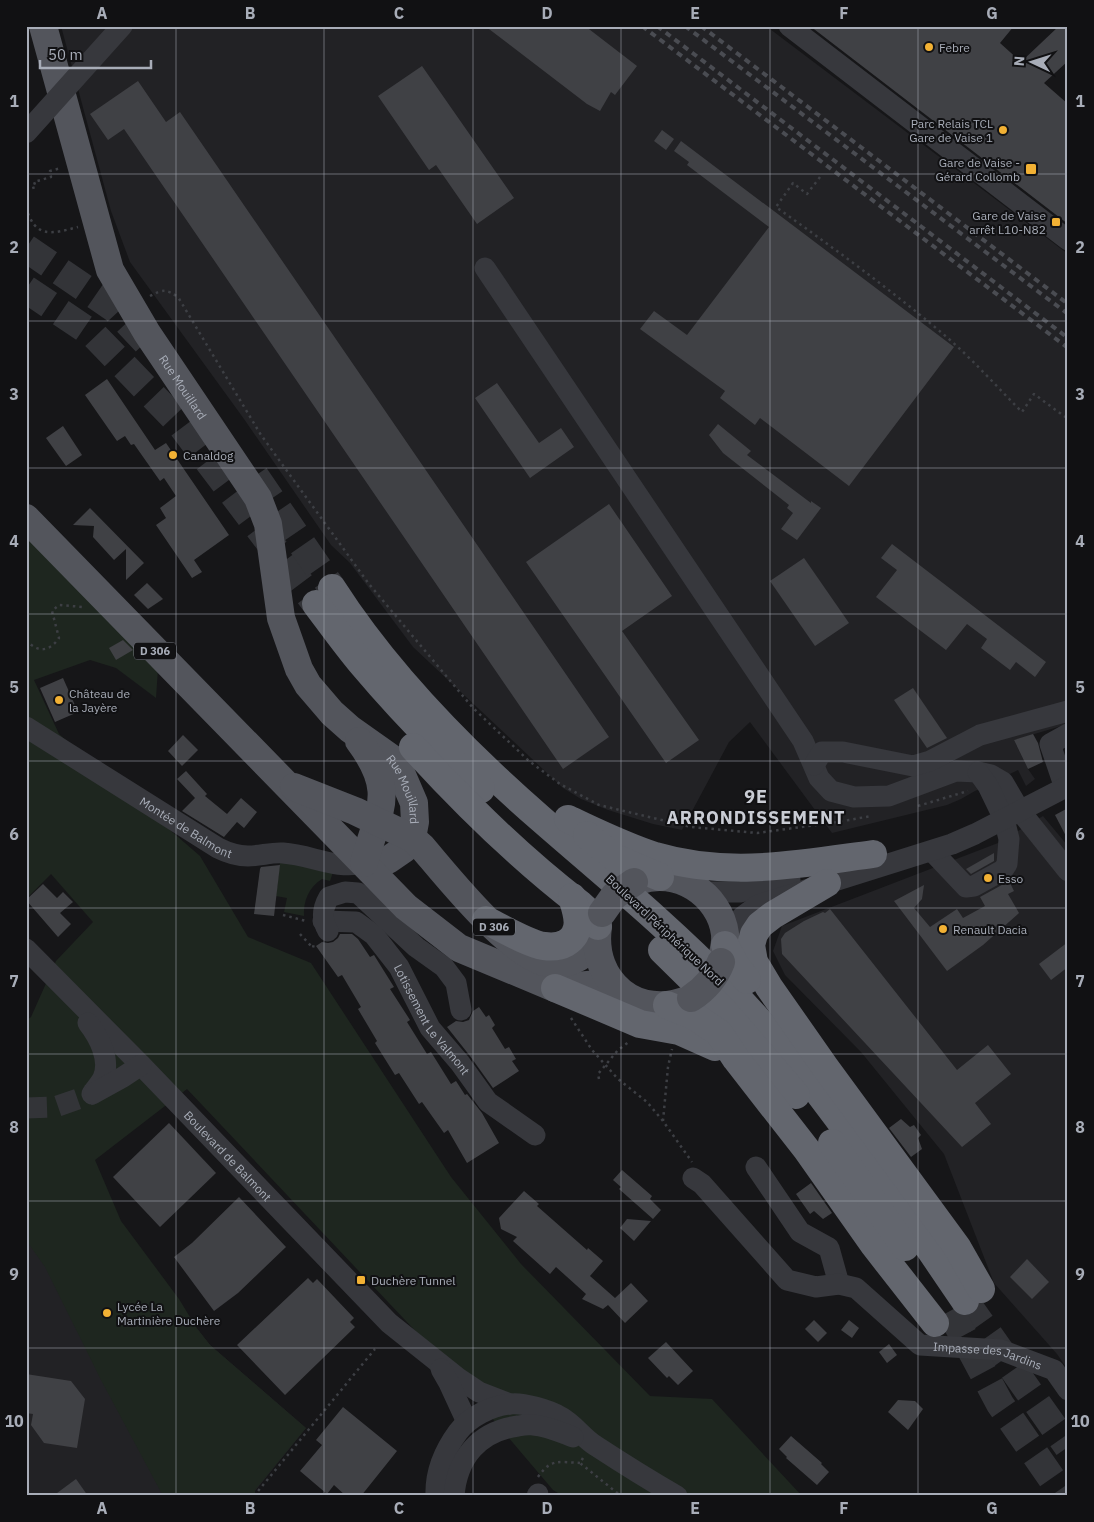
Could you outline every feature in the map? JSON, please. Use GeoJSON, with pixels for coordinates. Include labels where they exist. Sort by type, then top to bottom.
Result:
{"type":"FeatureCollection","features":[{"type":"Feature","properties":{"kind":"highway"},"geometry":{"type":"LineString","coordinates":[[331,600],[516,773],[615,858],[647,880]]}},
{"type":"Feature","properties":{"kind":"highway"},"geometry":{"type":"LineString","coordinates":[[331,600],[343,652],[388,720],[441,778],[494,830],[591,914],[599,927]]}},
{"type":"Feature","properties":{"kind":"highway","name":"Boulevard Périphérique Nord"},"geometry":{"type":"LineString","coordinates":[[331,600],[462,745],[539,818],[646,909],[748,1008],[820,1095],[958,1306]]}},
{"type":"Feature","properties":{"kind":"highway"},"geometry":{"type":"LineString","coordinates":[[568,818],[633,848],[672,860],[705,866],[763,868],[873,854]]}},
{"type":"Feature","properties":{"kind":"highway"},"geometry":{"type":"LineString","coordinates":[[827,883],[766,920],[756,930],[751,945],[754,962],[760,974],[825,1067],[957,1247],[958,1306]]}},
{"type":"Feature","properties":{"kind":"highway"},"geometry":{"type":"LineString","coordinates":[[486,920],[542,946],[555,947],[562,945],[574,936],[578,927],[578,918],[572,897]]}},
{"type":"Feature","properties":{"kind":"highway"},"geometry":{"type":"LineString","coordinates":[[724,947],[743,976],[825,1067]]}},
{"type":"Feature","properties":{"kind":"highway"},"geometry":{"type":"LineString","coordinates":[[555,988],[640,1024],[689,1034],[736,1059]]}},
{"type":"Feature","properties":{"kind":"highway"},"geometry":{"type":"LineString","coordinates":[[679,1002],[694,1016],[710,1025],[719,1033],[736,1059],[807,1150],[874,1245],[958,1306]]}},
{"type":"Feature","properties":{"kind":"main road","name":"Rue Mouillard"},"geometry":{"type":"LineString","coordinates":[[43,26],[110,270],[147,333],[258,498],[268,524],[281,618],[299,669],[318,698],[350,729],[374,761],[378,771],[382,797],[366,816],[366,877]]}},
{"type":"Feature","properties":{"kind":"main road","name":"D 306"},"geometry":{"type":"LineString","coordinates":[[26,518],[285,783],[366,877],[459,948],[555,988],[598,984],[614,986]]}},
{"type":"Feature","properties":{"kind":"main road","name":"Rue Mouillard"},"geometry":{"type":"LineString","coordinates":[[350,729],[391,758],[399,768],[414,803],[415,822],[412,838],[396,855],[366,877]]}},
{"type":"Feature","properties":{"kind":"main road","name":"D 306"},"geometry":{"type":"LineString","coordinates":[[285,783],[366,816],[412,838],[486,920],[532,957],[550,964],[571,961],[587,952],[614,896],[647,880]]}},
{"type":"Feature","properties":{"kind":"main road"},"geometry":{"type":"LineString","coordinates":[[599,927],[599,960],[607,976],[614,986],[638,1002],[653,1005],[679,1002],[708,985],[718,970],[724,947],[718,911],[702,892],[680,880],[647,880]]}},
{"type":"Feature","properties":{"kind":"street"},"geometry":{"type":"LineString","coordinates":[[26,133],[122,26]]}},
{"type":"Feature","properties":{"kind":"street"},"geometry":{"type":"LineString","coordinates":[[789,26],[834,56],[1068,240]]}},
{"type":"Feature","properties":{"kind":"street"},"geometry":{"type":"LineString","coordinates":[[485,268],[803,741],[819,778],[831,790],[854,797],[889,796],[956,771],[978,772],[991,775],[1003,782],[1004,819],[1068,871]]}},
{"type":"Feature","properties":{"kind":"street"},"geometry":{"type":"LineString","coordinates":[[814,765],[822,752],[843,752],[913,766],[930,761],[980,735],[1068,711]]}},
{"type":"Feature","properties":{"kind":"street","name":"Montée de Balmont"},"geometry":{"type":"LineString","coordinates":[[26,726],[218,848],[234,855],[248,856],[281,853],[299,855],[344,866],[366,877]]}},
{"type":"Feature","properties":{"kind":"street"},"geometry":{"type":"LineString","coordinates":[[724,947],[742,916],[758,905],[952,844],[1066,787],[1050,744],[1068,734]]}},
{"type":"Feature","properties":{"kind":"street"},"geometry":{"type":"LineString","coordinates":[[932,851],[966,887],[974,886],[1003,870],[1007,864],[1009,839],[1004,819],[988,786],[978,772]]}},
{"type":"Feature","properties":{"kind":"street"},"geometry":{"type":"LineString","coordinates":[[702,892],[740,892],[776,884],[873,854],[1004,819]]}},
{"type":"Feature","properties":{"kind":"street","name":"Lotissement Le Valmont"},"geometry":{"type":"LineString","coordinates":[[461,1010],[456,983],[444,967],[416,947],[366,877],[345,892],[330,897],[323,907],[326,926],[356,922],[374,935],[399,968],[430,1028],[460,1063],[488,1102],[535,1135]]}},
{"type":"Feature","properties":{"kind":"street"},"geometry":{"type":"LineString","coordinates":[[31,954],[90,1026],[102,1046],[105,1064],[104,1078],[92,1094],[124,1077],[141,1065]]}},
{"type":"Feature","properties":{"kind":"street","name":"Boulevard de Balmont"},"geometry":{"type":"LineString","coordinates":[[31,954],[141,1065],[389,1323],[433,1359],[479,1392],[510,1404],[557,1414],[575,1427],[589,1449]]}},
{"type":"Feature","properties":{"kind":"street"},"geometry":{"type":"LineString","coordinates":[[756,1167],[800,1232],[829,1248],[839,1284]]}},
{"type":"Feature","properties":{"kind":"street","name":"Impasse des Jardins"},"geometry":{"type":"LineString","coordinates":[[698,1181],[787,1280],[816,1287],[839,1284],[856,1288],[920,1344],[1002,1350],[1054,1370],[1068,1390]]}},
{"type":"Feature","properties":{"kind":"street","name":"Boulevard de Balmont"},"geometry":{"type":"LineString","coordinates":[[433,1359],[450,1382],[467,1422]]}},
{"type":"Feature","properties":{"kind":"street"},"geometry":{"type":"LineString","coordinates":[[436,1496],[438,1470],[449,1444],[467,1422],[490,1410],[510,1404],[511,1415],[504,1428],[484,1437],[468,1452],[455,1481],[454,1496]]}},
{"type":"Feature","properties":{"kind":"street"},"geometry":{"type":"LineString","coordinates":[[467,1422],[482,1428],[504,1428],[530,1424],[548,1427],[676,1496]]}},
{"type":"Feature","properties":{"kind":"path"},"geometry":{"type":"LineString","coordinates":[[26,190],[36,187],[34,182],[51,177],[50,171],[65,167]]}},
{"type":"Feature","properties":{"kind":"path"},"geometry":{"type":"LineString","coordinates":[[820,177],[808,194],[793,183],[776,207],[925,319],[1022,412],[1034,394],[1068,419]]}},
{"type":"Feature","properties":{"kind":"path"},"geometry":{"type":"LineString","coordinates":[[26,207],[30,219],[40,231],[56,233],[82,226]]}},
{"type":"Feature","properties":{"kind":"path"},"geometry":{"type":"LineString","coordinates":[[132,306],[159,291],[167,290],[178,297],[261,436],[369,584],[473,708],[529,761],[560,784],[599,804],[691,827],[757,833],[875,815]]}},
{"type":"Feature","properties":{"kind":"path"},"geometry":{"type":"LineString","coordinates":[[26,640],[31,645],[43,650],[52,647],[59,638],[52,611],[59,605],[87,607]]}},
{"type":"Feature","properties":{"kind":"path"},"geometry":{"type":"LineString","coordinates":[[913,808],[969,790],[995,799]]}},
{"type":"Feature","properties":{"kind":"path"},"geometry":{"type":"LineString","coordinates":[[569,1015],[592,1050],[618,1079],[647,1102],[663,1121],[698,1170],[698,1181]]}},
{"type":"Feature","properties":{"kind":"path"},"geometry":{"type":"LineString","coordinates":[[599,1079],[598,1074],[618,1050],[633,1039]]}},
{"type":"Feature","properties":{"kind":"path"},"geometry":{"type":"LineString","coordinates":[[663,1121],[668,1067],[673,1045]]}},
{"type":"Feature","properties":{"kind":"path"},"geometry":{"type":"LineString","coordinates":[[254,1496],[375,1349]]}},
{"type":"Feature","properties":{"kind":"path"},"geometry":{"type":"LineString","coordinates":[[580,1463],[589,1449]]}},
{"type":"Feature","properties":{"kind":"path"},"geometry":{"type":"LineString","coordinates":[[536,1491],[544,1469],[554,1462],[580,1463],[621,1496]]}},
{"type":"Feature","properties":{"kind":"shaded area"},"geometry":{"type":"Polygon","coordinates":[[[61,26],[766,26],[1068,254],[1068,724],[1014,740],[1035,779],[1026,786],[1018,770],[947,805],[832,833],[750,722],[729,742],[682,830],[653,824],[608,810],[581,799],[563,788],[413,647],[350,563],[331,545],[244,419],[130,262],[111,211],[61,26]]]}},
{"type":"Feature","properties":{"kind":"shaded area"},"geometry":{"type":"Polygon","coordinates":[[[26,532],[158,669],[156,698],[116,668],[90,660],[34,680],[59,734],[200,856],[248,937],[311,963],[451,1177],[521,1264],[650,1396],[712,1399],[802,1496],[563,1496],[553,1490],[439,1356],[187,1089],[95,1160],[121,1221],[179,1299],[196,1327],[210,1345],[306,1428],[255,1490],[255,1496],[163,1496],[101,1380],[45,1267],[26,1240],[26,1021],[31,1017],[56,961],[93,922],[51,874],[26,899],[26,532]]]}},
{"type":"Feature","properties":{"kind":"shaded area"},"geometry":{"type":"Polygon","coordinates":[[[1043,816],[1068,846],[1068,1370],[1057,1354],[994,1283],[944,1154],[861,1052],[785,975],[773,951],[782,926],[998,843],[1043,816]]]}},
{"type":"Feature","properties":{"kind":"shaded area"},"geometry":{"type":"Polygon","coordinates":[[[280,861],[333,872],[330,881],[322,879],[310,890],[306,900],[304,916],[284,912],[287,898],[276,896],[280,861]]]}},
{"type":"Feature","properties":{"kind":"shaded area","name":"Lycée La Martinière Duchère"},"geometry":{"type":"Polygon","coordinates":[[[26,1114],[210,1345],[306,1428],[251,1496],[26,1496],[26,1114]]]}},
{"type":"Feature","properties":{"kind":"building"},"geometry":{"type":"Polygon","coordinates":[[[485,26],[585,26],[637,66],[615,95],[611,92],[600,111],[587,104],[485,26]]]}},
{"type":"Feature","properties":{"kind":"building","name":"Parc Relais TCL Gare de Vaise 1"},"geometry":{"type":"Polygon","coordinates":[[[810,26],[1014,26],[1000,43],[1021,62],[1059,26],[1068,26],[1068,61],[1044,83],[1068,104],[1068,224],[810,26]]]}},
{"type":"Feature","properties":{"kind":"building"},"geometry":{"type":"Polygon","coordinates":[[[422,66],[514,198],[477,224],[436,165],[429,170],[378,96],[422,66]]]}},
{"type":"Feature","properties":{"kind":"building"},"geometry":{"type":"Polygon","coordinates":[[[138,81],[166,122],[180,112],[609,737],[563,769],[124,129],[108,140],[90,114],[138,81]]]}},
{"type":"Feature","properties":{"kind":"building"},"geometry":{"type":"Polygon","coordinates":[[[662,130],[674,139],[666,150],[654,141],[662,130]]]}},
{"type":"Feature","properties":{"kind":"building"},"geometry":{"type":"Polygon","coordinates":[[[681,141],[954,347],[849,486],[760,418],[755,425],[720,398],[725,391],[640,329],[654,311],[687,335],[769,227],[687,165],[689,162],[674,151],[681,141]]]}},
{"type":"Feature","properties":{"kind":"building"},"geometry":{"type":"Polygon","coordinates":[[[107,379],[155,450],[166,443],[229,535],[194,560],[202,572],[192,578],[156,525],[166,518],[160,508],[176,496],[164,478],[160,481],[134,444],[131,445],[125,436],[117,441],[85,395],[107,379]]]}},
{"type":"Feature","properties":{"kind":"building"},"geometry":{"type":"Polygon","coordinates":[[[497,383],[539,443],[561,428],[574,447],[530,478],[475,398],[497,383]]]}},
{"type":"Feature","properties":{"kind":"building"},"geometry":{"type":"Polygon","coordinates":[[[718,424],[751,451],[747,455],[811,503],[811,501],[821,508],[797,540],[781,529],[793,513],[787,508],[789,505],[723,453],[709,435],[718,424]]]}},
{"type":"Feature","properties":{"kind":"building"},"geometry":{"type":"Polygon","coordinates":[[[63,426],[82,455],[66,466],[46,438],[63,426]]]}},
{"type":"Feature","properties":{"kind":"building"},"geometry":{"type":"Polygon","coordinates":[[[609,504],[672,596],[622,631],[699,740],[666,763],[526,562],[609,504]]]}},
{"type":"Feature","properties":{"kind":"building"},"geometry":{"type":"Polygon","coordinates":[[[90,508],[144,563],[126,580],[126,549],[114,560],[93,537],[94,526],[73,525],[90,508]]]}},
{"type":"Feature","properties":{"kind":"building"},"geometry":{"type":"Polygon","coordinates":[[[892,544],[1046,662],[1035,677],[1016,662],[1010,670],[981,648],[987,639],[967,624],[946,650],[876,597],[897,570],[881,558],[892,544]]]}},
{"type":"Feature","properties":{"kind":"building"},"geometry":{"type":"Polygon","coordinates":[[[804,558],[849,623],[815,646],[770,581],[804,558]]]}},
{"type":"Feature","properties":{"kind":"building"},"geometry":{"type":"Polygon","coordinates":[[[147,583],[163,599],[148,609],[134,595],[147,583]]]}},
{"type":"Feature","properties":{"kind":"building"},"geometry":{"type":"Polygon","coordinates":[[[123,640],[133,650],[116,660],[109,648],[123,640]]]}},
{"type":"Feature","properties":{"kind":"building","name":"Château de la Jayère"},"geometry":{"type":"Polygon","coordinates":[[[63,678],[78,712],[55,722],[40,688],[63,678]]]}},
{"type":"Feature","properties":{"kind":"building"},"geometry":{"type":"Polygon","coordinates":[[[913,688],[947,738],[927,748],[894,700],[913,688]]]}},
{"type":"Feature","properties":{"kind":"building"},"geometry":{"type":"Polygon","coordinates":[[[1033,734],[1038,743],[1043,762],[1028,769],[1014,740],[1033,734]]]}},
{"type":"Feature","properties":{"kind":"building"},"geometry":{"type":"Polygon","coordinates":[[[183,735],[198,750],[182,766],[168,751],[183,735]]]}},
{"type":"Feature","properties":{"kind":"building"},"geometry":{"type":"Polygon","coordinates":[[[186,771],[207,794],[205,796],[227,814],[241,798],[257,812],[244,828],[237,822],[224,837],[182,811],[195,798],[177,779],[186,771]]]}},
{"type":"Feature","properties":{"kind":"building"},"geometry":{"type":"Polygon","coordinates":[[[1068,808],[1068,840],[1055,815],[1068,808]]]}},
{"type":"Feature","properties":{"kind":"building"},"geometry":{"type":"Polygon","coordinates":[[[994,853],[994,861],[971,874],[966,869],[994,853]]]}},
{"type":"Feature","properties":{"kind":"building"},"geometry":{"type":"Polygon","coordinates":[[[280,865],[274,916],[254,914],[261,867],[280,865]]]}},
{"type":"Feature","properties":{"kind":"building","name":"Renault Dacia"},"geometry":{"type":"Polygon","coordinates":[[[1009,881],[1014,891],[1008,894],[1019,913],[983,945],[947,971],[894,901],[924,885],[922,899],[914,908],[930,927],[957,909],[963,918],[985,906],[980,897],[1009,881]]]}},
{"type":"Feature","properties":{"kind":"building"},"geometry":{"type":"Polygon","coordinates":[[[43,884],[57,898],[63,892],[73,902],[60,913],[71,924],[58,937],[26,900],[43,884]]]}},
{"type":"Feature","properties":{"kind":"building"},"geometry":{"type":"Polygon","coordinates":[[[830,909],[957,1070],[988,1045],[1011,1074],[975,1103],[991,1124],[962,1147],[782,954],[781,939],[785,933],[804,921],[823,912],[825,913],[830,909]]]}},
{"type":"Feature","properties":{"kind":"building"},"geometry":{"type":"Polygon","coordinates":[[[340,934],[352,934],[358,939],[370,957],[374,955],[394,987],[390,989],[410,1020],[407,1022],[427,1054],[431,1052],[451,1084],[456,1081],[465,1095],[467,1094],[482,1113],[499,1143],[467,1163],[448,1130],[444,1133],[422,1102],[419,1104],[399,1073],[395,1075],[375,1043],[377,1041],[358,1009],[361,1007],[342,975],[338,977],[316,946],[322,942],[333,942],[340,934]]]}},
{"type":"Feature","properties":{"kind":"building"},"geometry":{"type":"Polygon","coordinates":[[[1068,942],[1068,967],[1051,980],[1039,964],[1068,942]]]}},
{"type":"Feature","properties":{"kind":"building"},"geometry":{"type":"Polygon","coordinates":[[[479,1007],[486,1017],[489,1015],[495,1025],[492,1028],[505,1049],[509,1047],[516,1059],[512,1061],[519,1071],[493,1088],[447,1027],[456,1021],[463,1022],[469,1020],[473,1011],[479,1007]]]}},
{"type":"Feature","properties":{"kind":"building"},"geometry":{"type":"Polygon","coordinates":[[[901,1119],[910,1127],[914,1125],[921,1135],[918,1138],[922,1149],[911,1157],[889,1128],[901,1119]]]}},
{"type":"Feature","properties":{"kind":"building"},"geometry":{"type":"Polygon","coordinates":[[[169,1123],[216,1173],[160,1227],[113,1177],[169,1123]]]}},
{"type":"Feature","properties":{"kind":"building"},"geometry":{"type":"Polygon","coordinates":[[[622,1170],[652,1196],[650,1199],[661,1210],[653,1219],[619,1189],[621,1187],[613,1180],[622,1170]]]}},
{"type":"Feature","properties":{"kind":"building"},"geometry":{"type":"Polygon","coordinates":[[[811,1183],[832,1213],[823,1219],[814,1211],[810,1214],[796,1194],[811,1183]]]}},
{"type":"Feature","properties":{"kind":"building"},"geometry":{"type":"Polygon","coordinates":[[[524,1191],[539,1204],[537,1206],[587,1250],[588,1248],[603,1261],[590,1276],[615,1298],[631,1283],[648,1301],[625,1323],[608,1305],[603,1309],[582,1299],[586,1294],[556,1267],[550,1274],[513,1241],[517,1237],[501,1229],[499,1218],[524,1191]]]}},
{"type":"Feature","properties":{"kind":"building"},"geometry":{"type":"Polygon","coordinates":[[[239,1197],[286,1247],[238,1293],[214,1311],[174,1257],[192,1243],[239,1197]]]}},
{"type":"Feature","properties":{"kind":"building"},"geometry":{"type":"Polygon","coordinates":[[[627,1219],[651,1221],[634,1241],[620,1228],[627,1219]]]}},
{"type":"Feature","properties":{"kind":"building"},"geometry":{"type":"Polygon","coordinates":[[[1027,1259],[1049,1282],[1032,1299],[1010,1277],[1027,1259]]]}},
{"type":"Feature","properties":{"kind":"building"},"geometry":{"type":"Polygon","coordinates":[[[308,1278],[313,1283],[317,1279],[354,1318],[350,1322],[355,1327],[285,1395],[237,1345],[308,1278]]]}},
{"type":"Feature","properties":{"kind":"building"},"geometry":{"type":"Polygon","coordinates":[[[814,1320],[827,1333],[818,1342],[805,1329],[814,1320]]]}},
{"type":"Feature","properties":{"kind":"building"},"geometry":{"type":"Polygon","coordinates":[[[849,1320],[859,1328],[852,1338],[841,1330],[849,1320]]]}},
{"type":"Feature","properties":{"kind":"building"},"geometry":{"type":"Polygon","coordinates":[[[666,1342],[693,1371],[678,1385],[669,1376],[667,1378],[648,1358],[666,1342]]]}},
{"type":"Feature","properties":{"kind":"building"},"geometry":{"type":"Polygon","coordinates":[[[889,1344],[897,1355],[887,1363],[879,1352],[889,1344]]]}},
{"type":"Feature","properties":{"kind":"building"},"geometry":{"type":"Polygon","coordinates":[[[26,1374],[71,1381],[85,1399],[77,1448],[44,1443],[31,1425],[33,1414],[26,1413],[26,1374]]]}},
{"type":"Feature","properties":{"kind":"building"},"geometry":{"type":"Polygon","coordinates":[[[898,1400],[915,1401],[923,1409],[908,1430],[888,1412],[898,1400]]]}},
{"type":"Feature","properties":{"kind":"building"},"geometry":{"type":"Polygon","coordinates":[[[343,1407],[397,1451],[361,1496],[346,1496],[334,1485],[327,1494],[300,1471],[322,1445],[316,1440],[343,1407]]]}},
{"type":"Feature","properties":{"kind":"building"},"geometry":{"type":"Polygon","coordinates":[[[791,1436],[822,1463],[829,1472],[817,1485],[786,1458],[779,1449],[791,1436]]]}},
{"type":"Feature","properties":{"kind":"building"},"geometry":{"type":"Polygon","coordinates":[[[76,1479],[88,1496],[53,1496],[76,1479]]]}},
{"type":"Feature","properties":{"kind":"tunnel"},"geometry":{"type":"LineString","coordinates":[[26,248],[115,309],[146,342]]}},
{"type":"Feature","properties":{"kind":"tunnel"},"geometry":{"type":"LineString","coordinates":[[26,289],[94,335],[181,425],[316,604]]}},
{"type":"Feature","properties":{"kind":"tunnel"},"geometry":{"type":"LineString","coordinates":[[255,476],[332,588]]}},
{"type":"Feature","properties":{"kind":"tunnel"},"geometry":{"type":"LineString","coordinates":[[26,1108],[55,1107],[92,1094]]}},
{"type":"Feature","properties":{"kind":"tunnel"},"geometry":{"type":"LineString","coordinates":[[965,1301],[1068,1447]]}},
{"type":"Feature","properties":{"kind":"tunnel"},"geometry":{"type":"LineString","coordinates":[[950,1311],[1000,1404],[1064,1496]]}},
{"type":"Feature","properties":{"kind":"railway"},"geometry":{"type":"LineString","coordinates":[[642,26],[1068,348]]}},
{"type":"Feature","properties":{"kind":"railway"},"geometry":{"type":"LineString","coordinates":[[657,26],[1068,338]]}},
{"type":"Feature","properties":{"kind":"railway"},"geometry":{"type":"LineString","coordinates":[[685,26],[1068,314]]}},
{"type":"Feature","properties":{"kind":"railway"},"geometry":{"type":"LineString","coordinates":[[701,26],[1068,304]]}},
{"type":"Feature","properties":{"kind":"place","name":"Febre"},"geometry":{"type":"Point","coordinates":[929,47]}},
{"type":"Feature","properties":{"kind":"place","name":"Parc Relais TCL Gare de Vaise 1"},"geometry":{"type":"Point","coordinates":[1003,130]}},
{"type":"Feature","properties":{"kind":"place","name":"Gare de Vaise - Gérard Collomb"},"geometry":{"type":"Point","coordinates":[1031,169]}},
{"type":"Feature","properties":{"kind":"place","name":"Gare de Vaise arrêt L10-N82"},"geometry":{"type":"Point","coordinates":[1056,222]}},
{"type":"Feature","properties":{"kind":"place","name":"Canaldog"},"geometry":{"type":"Point","coordinates":[173,455]}},
{"type":"Feature","properties":{"kind":"place","name":"Château de la Jayère"},"geometry":{"type":"Point","coordinates":[59,700]}},
{"type":"Feature","properties":{"kind":"place","name":"Esso"},"geometry":{"type":"Point","coordinates":[988,878]}},
{"type":"Feature","properties":{"kind":"place","name":"Renault Dacia"},"geometry":{"type":"Point","coordinates":[943,929]}},
{"type":"Feature","properties":{"kind":"place","name":"Duchère Tunnel"},"geometry":{"type":"Point","coordinates":[361,1280]}},
{"type":"Feature","properties":{"kind":"place","name":"Lycée La Martinière Duchère"},"geometry":{"type":"Point","coordinates":[107,1313]}},
{"type":"Feature","properties":{"kind":"district","name":"9E ARRONDISSEMENT"},"geometry":{"type":"Point","coordinates":[756,806]}}]}
